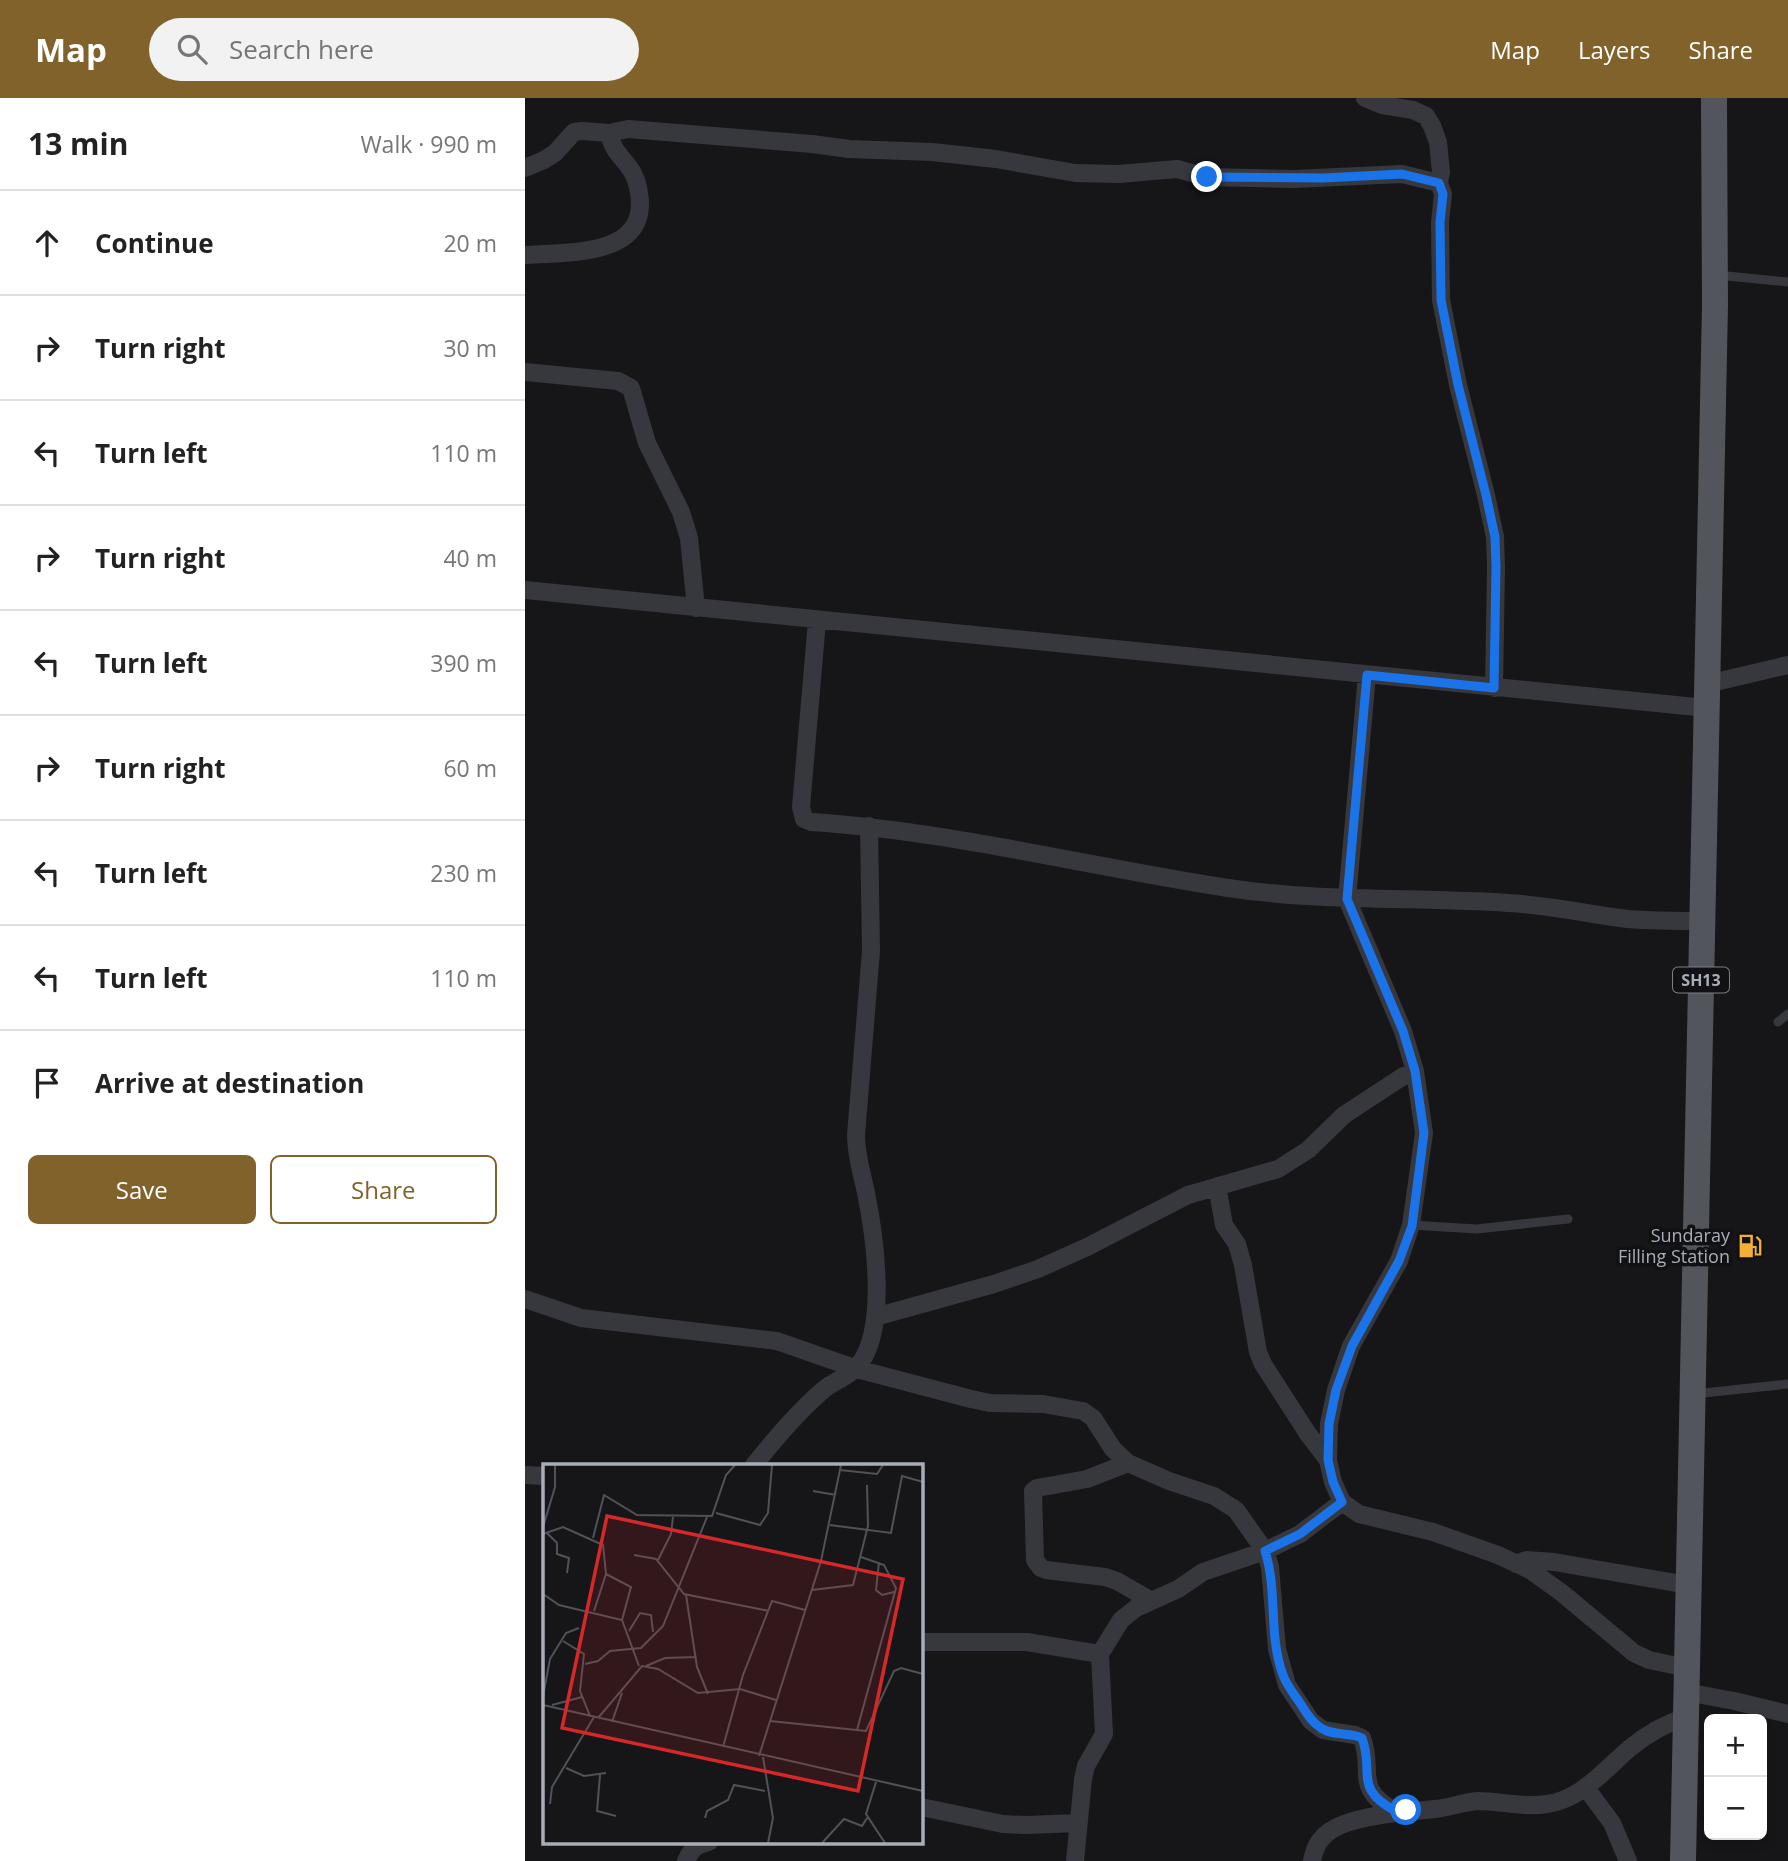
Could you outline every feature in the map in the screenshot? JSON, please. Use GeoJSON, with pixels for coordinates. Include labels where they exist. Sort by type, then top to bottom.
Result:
{"type":"FeatureCollection","features":[{"type":"Feature","properties":{"kind":"main road","name":"SH13"},"geometry":{"type":"LineString","coordinates":[[1683,1861],[1715,274],[1714,98]]}},
{"type":"Feature","properties":{"kind":"street"},"geometry":{"type":"LineString","coordinates":[[1365,98],[1426,116],[1438,142],[1441,172],[1439,183],[1443,194],[1440,222],[1441,300],[1458,385],[1495,537],[1494,688]]}},
{"type":"Feature","properties":{"kind":"street"},"geometry":{"type":"LineString","coordinates":[[525,168],[555,153],[574,132],[609,133],[644,129],[849,149],[932,152],[996,159],[1075,173],[1119,174],[1177,169],[1207,177],[1294,179],[1402,174],[1439,183]]}},
{"type":"Feature","properties":{"kind":"street"},"geometry":{"type":"LineString","coordinates":[[525,255],[573,253],[599,248],[621,241],[631,232],[638,217],[639,200],[635,177],[615,152],[609,133]]}},
{"type":"Feature","properties":{"kind":"street"},"geometry":{"type":"LineString","coordinates":[[525,372],[618,381],[631,388],[647,443],[681,512],[689,538],[696,608]]}},
{"type":"Feature","properties":{"kind":"street"},"geometry":{"type":"LineString","coordinates":[[525,590],[1494,688],[1707,696],[1788,665]]}},
{"type":"Feature","properties":{"kind":"street"},"geometry":{"type":"LineString","coordinates":[[817,621],[801,814],[811,822],[869,826],[1230,888],[1347,899],[1506,902],[1554,906],[1629,919],[1702,921]]}},
{"type":"Feature","properties":{"kind":"street"},"geometry":{"type":"LineString","coordinates":[[1367,675],[1347,899],[1403,1031],[1415,1071],[1424,1133],[1412,1226],[1399,1261],[1347,1357],[1336,1390],[1329,1424],[1328,1460],[1333,1482],[1342,1502],[1359,1514],[1433,1532],[1530,1570],[1634,1653],[1649,1660],[1686,1692],[1788,1714]]}},
{"type":"Feature","properties":{"kind":"street"},"geometry":{"type":"LineString","coordinates":[[755,1464],[827,1387],[856,1368],[871,1343],[875,1317],[874,1242],[858,1161],[856,1135],[871,950],[869,826]]}},
{"type":"Feature","properties":{"kind":"street"},"geometry":{"type":"LineString","coordinates":[[875,1317],[1038,1269],[1171,1203],[1217,1186],[1269,1172],[1291,1162],[1308,1150],[1344,1115],[1415,1071]]}},
{"type":"Feature","properties":{"kind":"street"},"geometry":{"type":"LineString","coordinates":[[1217,1186],[1224,1225],[1237,1244],[1243,1265],[1258,1352],[1308,1434],[1328,1460]]}},
{"type":"Feature","properties":{"kind":"street"},"geometry":{"type":"LineString","coordinates":[[525,1299],[581,1318],[776,1341],[856,1368],[990,1403],[1043,1404],[1083,1411],[1093,1418],[1113,1449],[1128,1463],[1236,1510],[1265,1551],[1273,1581],[1279,1661],[1287,1685],[1311,1721],[1323,1730],[1362,1738],[1366,1747],[1367,1781],[1374,1796],[1397,1812]]}},
{"type":"Feature","properties":{"kind":"street"},"geometry":{"type":"LineString","coordinates":[[1128,1463],[1087,1479],[1033,1491],[1035,1560],[1046,1570],[1105,1577],[1117,1581],[1150,1600]]}},
{"type":"Feature","properties":{"kind":"street"},"geometry":{"type":"LineString","coordinates":[[525,1475],[543,1476]]}},
{"type":"Feature","properties":{"kind":"street"},"geometry":{"type":"LineString","coordinates":[[1075,1861],[1083,1779],[1086,1766],[1101,1742],[1105,1725],[1099,1677],[1100,1654],[1121,1620],[1136,1608],[1178,1589],[1203,1572],[1265,1551],[1300,1534],[1342,1502]]}},
{"type":"Feature","properties":{"kind":"street"},"geometry":{"type":"LineString","coordinates":[[1516,1564],[1527,1560],[1554,1562],[1688,1585]]}},
{"type":"Feature","properties":{"kind":"street"},"geometry":{"type":"LineString","coordinates":[[922,1642],[1027,1642],[1100,1654]]}},
{"type":"Feature","properties":{"kind":"street"},"geometry":{"type":"LineString","coordinates":[[1312,1861],[1318,1843],[1335,1828],[1397,1812],[1435,1809],[1476,1801],[1517,1806],[1551,1804],[1586,1788],[1650,1733],[1667,1723],[1686,1692]]}},
{"type":"Feature","properties":{"kind":"street"},"geometry":{"type":"LineString","coordinates":[[1586,1788],[1612,1823],[1628,1861]]}},
{"type":"Feature","properties":{"kind":"street"},"geometry":{"type":"LineString","coordinates":[[922,1807],[1003,1824],[1078,1824]]}},
{"type":"Feature","properties":{"kind":"street"},"geometry":{"type":"LineString","coordinates":[[686,1861],[691,1850],[704,1843]]}},
{"type":"Feature","properties":{"kind":"lane"},"geometry":{"type":"LineString","coordinates":[[1715,274],[1788,282]]}},
{"type":"Feature","properties":{"kind":"lane"},"geometry":{"type":"LineString","coordinates":[[1777,1022],[1788,1014]]}},
{"type":"Feature","properties":{"kind":"lane"},"geometry":{"type":"LineString","coordinates":[[1412,1226],[1477,1229],[1568,1219]]}},
{"type":"Feature","properties":{"kind":"lane"},"geometry":{"type":"LineString","coordinates":[[1692,1394],[1788,1384]]}},
{"type":"Feature","properties":{"kind":"place","name":"Sundaray Filling Station"},"geometry":{"type":"Point","coordinates":[1750,1246]}},
{"type":"Feature","properties":{"kind":"route"},"geometry":{"type":"LineString","coordinates":[[1207,177],[1264,176],[1294,179],[1402,174],[1439,183],[1443,194],[1440,222],[1441,300],[1454,369],[1495,537],[1494,688],[1367,675],[1347,899],[1403,1031],[1415,1071],[1424,1133],[1421,1166],[1412,1226],[1399,1261],[1352,1346],[1336,1390],[1329,1424],[1328,1460],[1333,1482],[1342,1502],[1300,1534],[1265,1551],[1273,1581],[1279,1661],[1287,1685],[1311,1721],[1323,1730],[1362,1738],[1366,1747],[1367,1781],[1374,1796],[1397,1812],[1406,1810]]}}]}
